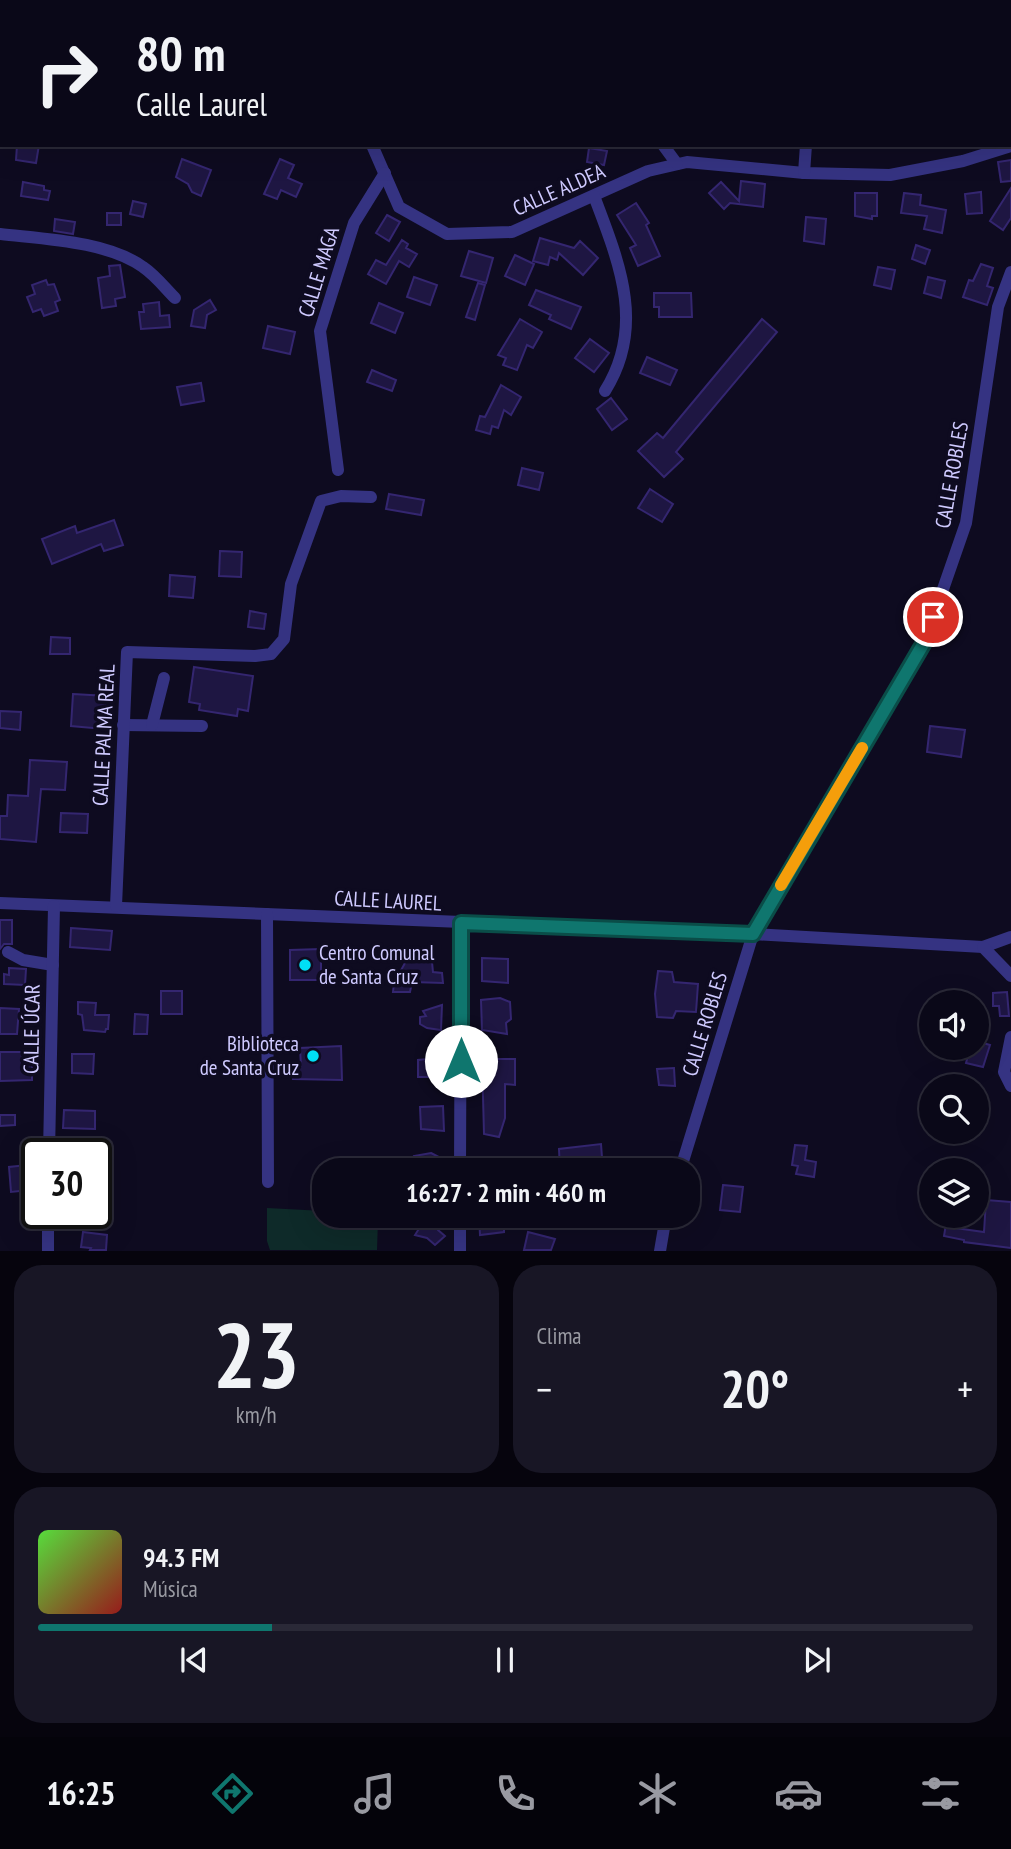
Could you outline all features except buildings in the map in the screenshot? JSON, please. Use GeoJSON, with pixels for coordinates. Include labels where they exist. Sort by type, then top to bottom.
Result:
{"type":"FeatureCollection","features":[{"type":"Feature","properties":{"kind":"street","name":"CALLE ALDEA"},"geometry":{"type":"LineString","coordinates":[[373,147],[399,207],[447,234],[512,232],[648,171],[687,162],[804,173],[890,175],[963,161],[1008,147]]}},
{"type":"Feature","properties":{"kind":"street"},"geometry":{"type":"LineString","coordinates":[[664,147],[677,164]]}},
{"type":"Feature","properties":{"kind":"street"},"geometry":{"type":"LineString","coordinates":[[804,173],[806,147]]}},
{"type":"Feature","properties":{"kind":"street","name":"CALLE MAGA"},"geometry":{"type":"LineString","coordinates":[[338,470],[320,331],[354,223],[385,173]]}},
{"type":"Feature","properties":{"kind":"street"},"geometry":{"type":"LineString","coordinates":[[594,197],[616,254],[625,294],[624,353],[617,372],[605,391]]}},
{"type":"Feature","properties":{"kind":"street"},"geometry":{"type":"LineString","coordinates":[[0,234],[83,245],[117,254],[143,267],[175,298]]}},
{"type":"Feature","properties":{"kind":"street","name":"CALLE ROBLES"},"geometry":{"type":"LineString","coordinates":[[684,1158],[753,934],[925,641],[965,523],[998,307],[1011,272]]}},
{"type":"Feature","properties":{"kind":"street","name":"CALLE PALMA REAL"},"geometry":{"type":"LineString","coordinates":[[116,906],[127,652],[255,656],[271,653],[284,639],[291,584],[321,501],[341,496],[371,497]]}},
{"type":"Feature","properties":{"kind":"street"},"geometry":{"type":"LineString","coordinates":[[152,725],[164,678]]}},
{"type":"Feature","properties":{"kind":"street"},"geometry":{"type":"LineString","coordinates":[[123,725],[202,726]]}},
{"type":"Feature","properties":{"kind":"street","name":"CALLE LAUREL"},"geometry":{"type":"LineString","coordinates":[[0,903],[753,934],[983,947]]}},
{"type":"Feature","properties":{"kind":"street","name":"CALLE ÚCAR"},"geometry":{"type":"LineString","coordinates":[[49,1138],[54,906]]}},
{"type":"Feature","properties":{"kind":"street"},"geometry":{"type":"LineString","coordinates":[[267,914],[268,1182]]}},
{"type":"Feature","properties":{"kind":"street"},"geometry":{"type":"LineString","coordinates":[[460,1158],[461,923]]}},
{"type":"Feature","properties":{"kind":"street"},"geometry":{"type":"LineString","coordinates":[[1011,937],[983,947],[1011,976]]}},
{"type":"Feature","properties":{"kind":"street"},"geometry":{"type":"LineString","coordinates":[[8,952],[23,960],[53,965]]}},
{"type":"Feature","properties":{"kind":"street"},"geometry":{"type":"LineString","coordinates":[[1011,1037],[1004,1072],[1011,1086]]}},
{"type":"Feature","properties":{"kind":"street"},"geometry":{"type":"LineString","coordinates":[[460,1228],[460,1251]]}},
{"type":"Feature","properties":{"kind":"street"},"geometry":{"type":"LineString","coordinates":[[660,1251],[664,1228]]}},
{"type":"Feature","properties":{"kind":"street"},"geometry":{"type":"LineString","coordinates":[[48,1229],[48,1251]]}},
{"type":"Feature","properties":{"kind":"green space"},"geometry":{"type":"Polygon","coordinates":[[[267,1208],[312,1210],[312,1228],[378,1228],[377,1250],[270,1250],[267,1241],[267,1208]]]}},
{"type":"Feature","properties":{"kind":"slow traffic"},"geometry":{"type":"LineString","coordinates":[[781,885],[862,748]]}},
{"type":"Feature","properties":{"kind":"place","name":"Centro Comunal de Santa Cruz"},"geometry":{"type":"Point","coordinates":[305,965]}},
{"type":"Feature","properties":{"kind":"place","name":"Biblioteca de Santa Cruz"},"geometry":{"type":"Point","coordinates":[313,1056]}},
{"type":"Feature","properties":{"kind":"route"},"geometry":{"type":"LineString","coordinates":[[461,1061],[461,923],[753,934],[925,641],[933,617]]}}]}
